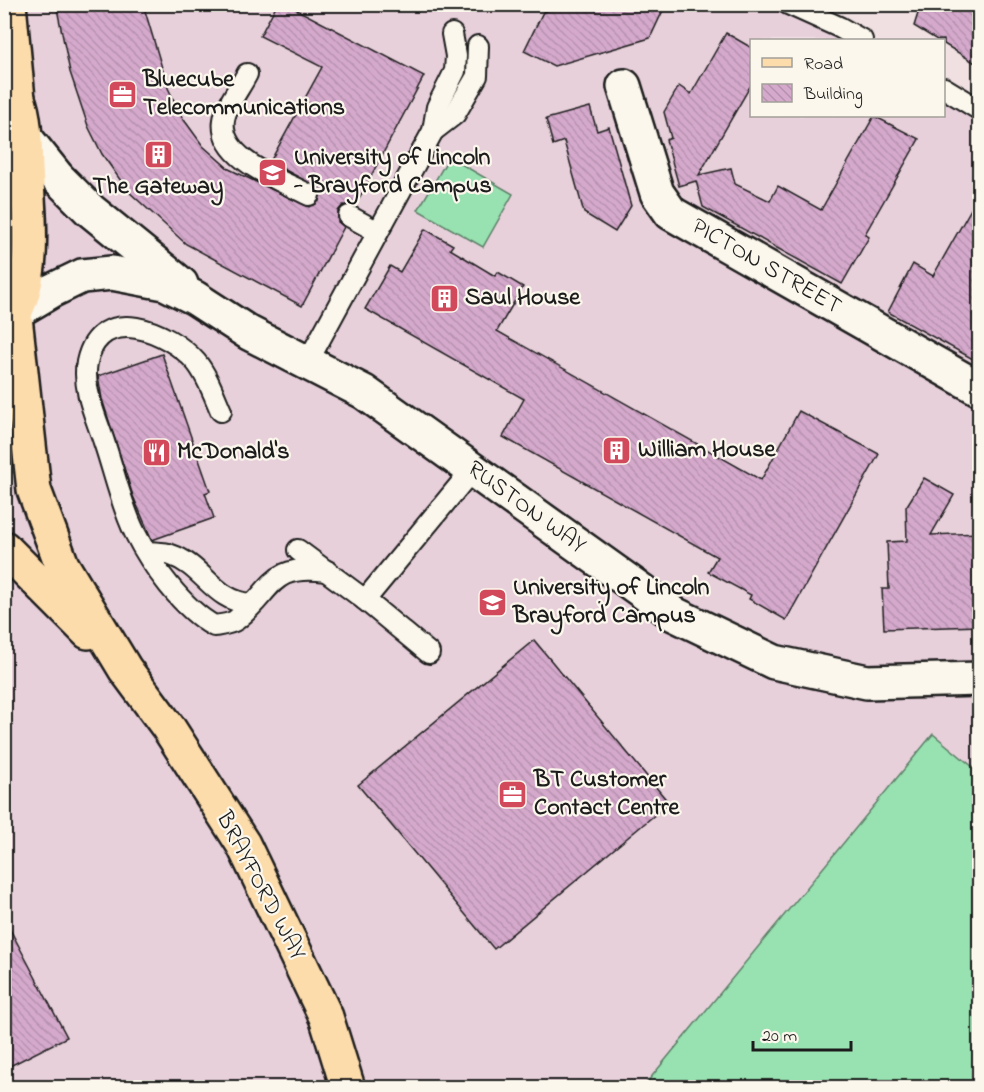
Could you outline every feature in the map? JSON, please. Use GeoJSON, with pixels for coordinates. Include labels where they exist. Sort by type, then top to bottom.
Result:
{"type":"FeatureCollection","features":[{"type":"Feature","properties":{"kind":"main road"},"geometry":{"type":"LineString","coordinates":[[9,4],[11,89],[25,137],[30,235],[26,280],[12,320]]}},
{"type":"Feature","properties":{"kind":"main road","name":"BRAYFORD WAY"},"geometry":{"type":"LineString","coordinates":[[12,320],[34,490],[63,565],[125,669],[168,728],[243,844],[326,1017],[348,1088]]}},
{"type":"Feature","properties":{"kind":"main road","name":"BRAYFORD WAY"},"geometry":{"type":"LineString","coordinates":[[4,548],[125,669]]}},
{"type":"Feature","properties":{"kind":"street","name":"PICTON STREET"},"geometry":{"type":"LineString","coordinates":[[624,86],[657,193],[671,213],[980,389]]}},
{"type":"Feature","properties":{"kind":"street","name":"RUSTON WAY"},"geometry":{"type":"LineString","coordinates":[[25,137],[58,178],[90,210],[174,276],[195,298]]}},
{"type":"Feature","properties":{"kind":"street","name":"RUSTON WAY"},"geometry":{"type":"LineString","coordinates":[[12,320],[51,291],[82,276],[112,273],[165,283],[195,298],[249,333],[364,392],[674,614],[774,662],[873,684],[980,679]]}},
{"type":"Feature","properties":{"kind":"lane"},"geometry":{"type":"LineString","coordinates":[[788,4],[860,39]]}},
{"type":"Feature","properties":{"kind":"lane"},"geometry":{"type":"LineString","coordinates":[[307,363],[433,131],[437,107],[455,71],[456,56],[452,34]]}},
{"type":"Feature","properties":{"kind":"lane"},"geometry":{"type":"LineString","coordinates":[[433,131],[454,114],[477,76],[478,46]]}},
{"type":"Feature","properties":{"kind":"lane"},"geometry":{"type":"LineString","coordinates":[[247,74],[224,118],[226,143],[236,155],[309,195]]}},
{"type":"Feature","properties":{"kind":"lane"},"geometry":{"type":"LineString","coordinates":[[945,89],[980,110]]}},
{"type":"Feature","properties":{"kind":"lane"},"geometry":{"type":"LineString","coordinates":[[349,216],[378,232]]}},
{"type":"Feature","properties":{"kind":"lane"},"geometry":{"type":"LineString","coordinates":[[221,411],[194,360],[151,331],[125,325],[109,332],[97,341],[87,362],[87,390],[135,532],[147,552],[196,617],[214,626],[235,621],[279,575],[295,570],[327,571]]}},
{"type":"Feature","properties":{"kind":"lane"},"geometry":{"type":"LineString","coordinates":[[365,600],[472,470]]}},
{"type":"Feature","properties":{"kind":"lane"},"geometry":{"type":"LineString","coordinates":[[298,550],[365,600],[429,653]]}},
{"type":"Feature","properties":{"kind":"lane"},"geometry":{"type":"LineString","coordinates":[[147,552],[170,554],[192,566],[210,585],[234,602],[251,603]]}},
{"type":"Feature","properties":{"kind":"shaded area","name":"University of Lincoln Brayford Campus"},"geometry":{"type":"Polygon","coordinates":[[[5,5],[788,5],[861,39],[750,39],[750,117],[945,117],[945,88],[979,108],[979,1087],[5,1088],[5,5]]]}},
{"type":"Feature","properties":{"kind":"green space"},"geometry":{"type":"Polygon","coordinates":[[[449,157],[513,194],[483,247],[418,210],[449,157]]]}},
{"type":"Feature","properties":{"kind":"green space"},"geometry":{"type":"Polygon","coordinates":[[[6,378],[5,414],[12,473],[5,473],[4,380],[6,378]]]}},
{"type":"Feature","properties":{"kind":"green space"},"geometry":{"type":"Polygon","coordinates":[[[933,734],[979,772],[979,1087],[643,1087],[933,734]]]}},
{"type":"Feature","properties":{"kind":"building","name":"The Gateway"},"geometry":{"type":"Polygon","coordinates":[[[56,4],[143,4],[168,88],[182,117],[203,146],[229,169],[309,207],[319,201],[319,188],[270,162],[322,67],[260,36],[277,4],[286,4],[424,76],[355,206],[343,205],[338,211],[338,222],[344,227],[302,306],[186,244],[128,191],[102,154],[88,126],[70,72],[56,4]]]}},
{"type":"Feature","properties":{"kind":"building"},"geometry":{"type":"Polygon","coordinates":[[[571,4],[666,4],[650,38],[554,66],[524,51],[543,12],[571,4]]]}},
{"type":"Feature","properties":{"kind":"building"},"geometry":{"type":"Polygon","coordinates":[[[921,4],[980,4],[980,66],[945,45],[945,39],[935,39],[914,26],[921,4]]]}},
{"type":"Feature","properties":{"kind":"building"},"geometry":{"type":"Polygon","coordinates":[[[726,33],[750,47],[750,86],[699,175],[731,168],[735,184],[770,201],[778,186],[821,210],[873,117],[919,139],[865,234],[869,237],[842,284],[703,207],[696,181],[679,186],[666,140],[671,138],[664,112],[679,86],[691,94],[726,33]]]}},
{"type":"Feature","properties":{"kind":"building"},"geometry":{"type":"Polygon","coordinates":[[[590,107],[597,131],[609,127],[631,206],[615,232],[584,213],[564,141],[553,145],[546,119],[590,107]]]}},
{"type":"Feature","properties":{"kind":"building"},"geometry":{"type":"Polygon","coordinates":[[[980,193],[980,363],[888,312],[913,264],[933,276],[980,193]]]}},
{"type":"Feature","properties":{"kind":"building"},"geometry":{"type":"Polygon","coordinates":[[[425,229],[453,245],[450,249],[495,276],[498,272],[523,287],[497,331],[761,480],[799,411],[879,454],[786,620],[749,599],[751,595],[708,572],[717,557],[503,437],[524,399],[365,309],[390,266],[400,272],[425,229]]]}},
{"type":"Feature","properties":{"kind":"building","name":"McDonald's"},"geometry":{"type":"Polygon","coordinates":[[[162,354],[210,491],[205,493],[214,518],[152,540],[133,496],[102,399],[98,376],[162,354]]]}},
{"type":"Feature","properties":{"kind":"building"},"geometry":{"type":"Polygon","coordinates":[[[924,478],[954,495],[931,535],[980,533],[980,626],[884,629],[882,589],[889,589],[887,542],[907,541],[906,507],[924,478]]]}},
{"type":"Feature","properties":{"kind":"building","name":"BT Customer Contact Centre"},"geometry":{"type":"Polygon","coordinates":[[[534,640],[669,803],[494,949],[358,785],[534,640]]]}},
{"type":"Feature","properties":{"kind":"building"},"geometry":{"type":"Polygon","coordinates":[[[4,918],[67,1037],[4,1069],[4,918]]]}},
{"type":"Feature","properties":{"kind":"place","name":"Bluecube Telecommunications"},"geometry":{"type":"Point","coordinates":[122,94]}},
{"type":"Feature","properties":{"kind":"place","name":"The Gateway"},"geometry":{"type":"Point","coordinates":[158,154]}},
{"type":"Feature","properties":{"kind":"place","name":"University of Lincoln - Brayford Campus"},"geometry":{"type":"Point","coordinates":[273,172]}},
{"type":"Feature","properties":{"kind":"place","name":"Saul House"},"geometry":{"type":"Point","coordinates":[444,298]}},
{"type":"Feature","properties":{"kind":"place","name":"William House"},"geometry":{"type":"Point","coordinates":[617,450]}},
{"type":"Feature","properties":{"kind":"place","name":"McDonald's"},"geometry":{"type":"Point","coordinates":[156,452]}},
{"type":"Feature","properties":{"kind":"place","name":"University of Lincoln Brayford Campus"},"geometry":{"type":"Point","coordinates":[492,602]}},
{"type":"Feature","properties":{"kind":"place","name":"BT Customer Contact Centre"},"geometry":{"type":"Point","coordinates":[513,794]}}]}
